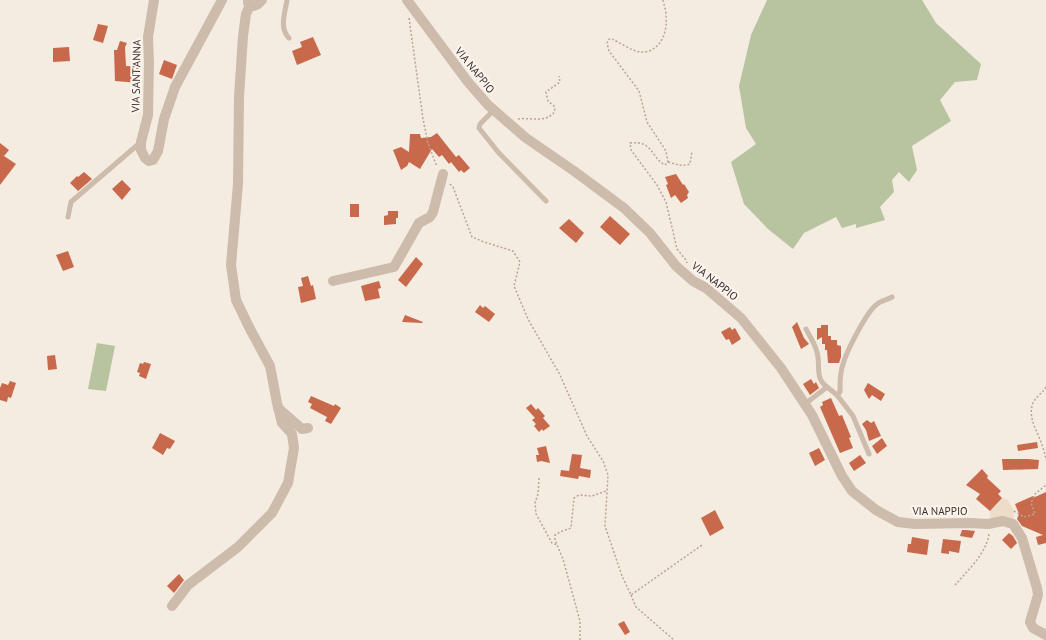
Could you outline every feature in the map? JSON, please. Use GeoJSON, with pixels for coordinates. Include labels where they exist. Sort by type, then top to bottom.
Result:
{"type":"FeatureCollection","features":[{"type":"Feature","properties":{"kind":"street","name":"VIA SANT'ANNA"},"geometry":{"type":"LineString","coordinates":[[141,142],[148,115],[148,37],[154,0]]}},
{"type":"Feature","properties":{"kind":"street"},"geometry":{"type":"LineString","coordinates":[[141,142],[141,150],[145,158],[149,161],[153,160],[158,151],[164,119],[175,87],[222,0]]}},
{"type":"Feature","properties":{"kind":"street"},"geometry":{"type":"LineString","coordinates":[[172,606],[188,585],[238,547],[272,513],[288,483],[294,448],[292,434],[282,423],[270,366],[236,300],[231,265],[238,184],[239,97],[243,36],[249,2],[253,6],[262,0]]}},
{"type":"Feature","properties":{"kind":"street","name":"VIA NAPPIO"},"geometry":{"type":"LineString","coordinates":[[407,0],[468,82],[494,110],[526,138],[624,208],[650,233],[676,266],[693,281],[706,288],[741,318],[757,336],[781,368],[805,404],[842,476],[852,491],[876,510],[898,522],[915,524],[970,522],[991,524],[1004,521],[1013,524],[1022,538],[1037,588],[1038,595],[1030,622],[1033,628],[1046,635]]}},
{"type":"Feature","properties":{"kind":"street"},"geometry":{"type":"LineString","coordinates":[[333,281],[394,267],[419,223],[430,217],[433,212],[443,174]]}},
{"type":"Feature","properties":{"kind":"street"},"geometry":{"type":"LineString","coordinates":[[278,408],[302,429],[308,428]]}},
{"type":"Feature","properties":{"kind":"lane"},"geometry":{"type":"LineString","coordinates":[[287,0],[283,27],[285,34],[289,38]]}},
{"type":"Feature","properties":{"kind":"lane"},"geometry":{"type":"LineString","coordinates":[[494,110],[480,124],[479,128],[498,152],[546,201]]}},
{"type":"Feature","properties":{"kind":"lane"},"geometry":{"type":"LineString","coordinates":[[68,216],[71,202],[141,142]]}},
{"type":"Feature","properties":{"kind":"lane"},"geometry":{"type":"LineString","coordinates":[[836,395],[840,392],[841,373],[844,361],[868,314],[876,304],[892,297]]}},
{"type":"Feature","properties":{"kind":"lane"},"geometry":{"type":"LineString","coordinates":[[806,329],[817,353],[819,363],[818,373],[821,382],[836,395],[853,416],[869,454]]}},
{"type":"Feature","properties":{"kind":"lane"},"geometry":{"type":"LineString","coordinates":[[805,404],[827,387]]}},
{"type":"Feature","properties":{"kind":"path"},"geometry":{"type":"LineString","coordinates":[[663,0],[666,23],[659,45],[650,51],[639,52],[612,39],[609,39],[607,43],[609,51],[639,91],[647,122],[666,151],[668,162]]}},
{"type":"Feature","properties":{"kind":"path"},"geometry":{"type":"LineString","coordinates":[[408,16],[428,143],[437,166],[453,187],[472,237],[513,251],[520,262],[514,286],[528,319],[560,375],[587,436],[604,462],[608,475],[605,526],[622,576],[632,595],[636,607],[674,640]]}},
{"type":"Feature","properties":{"kind":"path"},"geometry":{"type":"LineString","coordinates":[[517,119],[544,119],[552,116],[555,111],[554,106],[548,101],[546,92],[560,82],[559,76]]}},
{"type":"Feature","properties":{"kind":"path"},"geometry":{"type":"LineString","coordinates":[[683,272],[687,265],[686,260],[678,249],[666,202],[657,185],[631,150],[630,143],[645,145],[651,149],[662,164],[665,165],[668,162],[686,166],[690,164],[692,151]]}},
{"type":"Feature","properties":{"kind":"path"},"geometry":{"type":"LineString","coordinates":[[1046,387],[1043,392],[1036,396],[1032,406],[1033,423],[1042,444],[1046,460]]}},
{"type":"Feature","properties":{"kind":"path"},"geometry":{"type":"LineString","coordinates":[[539,478],[538,494],[535,503],[536,514],[552,543],[557,545]]}},
{"type":"Feature","properties":{"kind":"path"},"geometry":{"type":"LineString","coordinates":[[1014,512],[1024,517],[1035,514],[1031,503],[1035,494],[1046,485]]}},
{"type":"Feature","properties":{"kind":"path"},"geometry":{"type":"LineString","coordinates":[[580,640],[580,620],[563,559],[555,540],[555,535],[571,528],[574,498],[579,495],[592,496],[607,491]]}},
{"type":"Feature","properties":{"kind":"path"},"geometry":{"type":"LineString","coordinates":[[955,585],[979,556],[988,542],[991,524]]}},
{"type":"Feature","properties":{"kind":"path"},"geometry":{"type":"LineString","coordinates":[[632,595],[702,545]]}},
{"type":"Feature","properties":{"kind":"green space"},"geometry":{"type":"Polygon","coordinates":[[[767,0],[922,0],[936,23],[981,64],[977,80],[955,82],[940,100],[951,121],[912,146],[917,170],[909,182],[899,172],[892,180],[894,192],[880,207],[885,220],[856,228],[856,224],[842,228],[836,217],[804,233],[793,249],[768,229],[744,204],[731,162],[756,144],[746,128],[739,86],[751,35],[767,0]]]}},
{"type":"Feature","properties":{"kind":"green space"},"geometry":{"type":"Polygon","coordinates":[[[97,343],[115,346],[106,391],[88,389],[97,343]]]}},
{"type":"Feature","properties":{"kind":"shaded area"},"geometry":{"type":"Polygon","coordinates":[[[1002,498],[1008,500],[1014,511],[1013,524],[991,524],[990,511],[1002,498]]]}},
{"type":"Feature","properties":{"kind":"building"},"geometry":{"type":"Polygon","coordinates":[[[98,24],[108,26],[103,43],[93,40],[98,24]]]}},
{"type":"Feature","properties":{"kind":"building"},"geometry":{"type":"Polygon","coordinates":[[[313,37],[321,55],[297,65],[292,51],[302,47],[300,42],[313,37]]]}},
{"type":"Feature","properties":{"kind":"building"},"geometry":{"type":"Polygon","coordinates":[[[120,41],[127,43],[125,47],[126,66],[141,67],[140,83],[115,81],[114,50],[117,50],[120,41]]]}},
{"type":"Feature","properties":{"kind":"building"},"geometry":{"type":"Polygon","coordinates":[[[69,47],[70,61],[53,62],[53,48],[69,47]]]}},
{"type":"Feature","properties":{"kind":"building"},"geometry":{"type":"Polygon","coordinates":[[[164,60],[177,65],[172,79],[159,74],[164,60]]]}},
{"type":"Feature","properties":{"kind":"building"},"geometry":{"type":"Polygon","coordinates":[[[437,133],[456,157],[459,155],[470,168],[464,173],[461,170],[459,172],[451,162],[449,164],[442,155],[439,157],[432,149],[420,169],[409,162],[407,166],[401,170],[393,150],[401,147],[409,152],[410,134],[420,134],[421,138],[431,137],[437,133]]]}},
{"type":"Feature","properties":{"kind":"building"},"geometry":{"type":"Polygon","coordinates":[[[0,143],[9,150],[4,156],[16,164],[0,185],[0,143]]]}},
{"type":"Feature","properties":{"kind":"building"},"geometry":{"type":"Polygon","coordinates":[[[84,172],[92,179],[78,191],[70,183],[84,172]]]}},
{"type":"Feature","properties":{"kind":"building"},"geometry":{"type":"Polygon","coordinates":[[[676,174],[689,192],[687,195],[688,198],[681,203],[675,195],[671,198],[666,185],[668,184],[665,177],[676,174]]]}},
{"type":"Feature","properties":{"kind":"building"},"geometry":{"type":"Polygon","coordinates":[[[122,180],[131,189],[122,200],[112,189],[122,180]]]}},
{"type":"Feature","properties":{"kind":"building"},"geometry":{"type":"Polygon","coordinates":[[[350,204],[359,204],[359,217],[350,217],[350,204]]]}},
{"type":"Feature","properties":{"kind":"building"},"geometry":{"type":"Polygon","coordinates":[[[388,211],[398,211],[396,224],[384,225],[384,216],[388,215],[388,211]]]}},
{"type":"Feature","properties":{"kind":"building"},"geometry":{"type":"Polygon","coordinates":[[[610,216],[630,234],[620,245],[600,227],[610,216]]]}},
{"type":"Feature","properties":{"kind":"building"},"geometry":{"type":"Polygon","coordinates":[[[569,219],[584,233],[576,243],[559,228],[569,219]]]}},
{"type":"Feature","properties":{"kind":"building"},"geometry":{"type":"Polygon","coordinates":[[[68,251],[74,267],[63,271],[56,255],[68,251]]]}},
{"type":"Feature","properties":{"kind":"building"},"geometry":{"type":"Polygon","coordinates":[[[416,257],[423,264],[406,287],[398,280],[416,257]]]}},
{"type":"Feature","properties":{"kind":"building"},"geometry":{"type":"Polygon","coordinates":[[[308,276],[311,286],[313,285],[316,299],[301,303],[298,287],[303,286],[301,278],[308,276]]]}},
{"type":"Feature","properties":{"kind":"building"},"geometry":{"type":"Polygon","coordinates":[[[379,281],[381,288],[378,289],[380,298],[365,301],[361,286],[379,281]]]}},
{"type":"Feature","properties":{"kind":"building"},"geometry":{"type":"Polygon","coordinates":[[[480,305],[483,308],[485,306],[495,314],[489,322],[475,312],[480,305]]]}},
{"type":"Feature","properties":{"kind":"building"},"geometry":{"type":"Polygon","coordinates":[[[405,315],[423,322],[402,322],[405,315]]]}},
{"type":"Feature","properties":{"kind":"building"},"geometry":{"type":"Polygon","coordinates":[[[797,322],[804,338],[809,344],[801,349],[792,327],[797,322]]]}},
{"type":"Feature","properties":{"kind":"building"},"geometry":{"type":"Polygon","coordinates":[[[821,325],[828,325],[828,336],[831,336],[831,340],[837,340],[837,345],[841,346],[841,357],[839,363],[828,363],[827,350],[825,350],[825,344],[822,344],[822,337],[817,340],[817,328],[821,328],[821,325]]]}},
{"type":"Feature","properties":{"kind":"building"},"geometry":{"type":"Polygon","coordinates":[[[730,327],[732,330],[735,328],[741,339],[732,345],[729,339],[726,340],[721,332],[730,327]]]}},
{"type":"Feature","properties":{"kind":"building"},"geometry":{"type":"Polygon","coordinates":[[[55,355],[57,369],[48,370],[47,356],[55,355]]]}},
{"type":"Feature","properties":{"kind":"building"},"geometry":{"type":"Polygon","coordinates":[[[144,362],[151,364],[146,379],[139,376],[140,373],[137,372],[140,363],[143,364],[144,362]]]}},
{"type":"Feature","properties":{"kind":"building"},"geometry":{"type":"Polygon","coordinates":[[[811,379],[814,384],[816,382],[819,388],[810,395],[803,384],[811,379]]]}},
{"type":"Feature","properties":{"kind":"building"},"geometry":{"type":"Polygon","coordinates":[[[10,381],[16,383],[11,398],[8,397],[7,402],[0,400],[0,388],[2,383],[8,385],[10,381]]]}},
{"type":"Feature","properties":{"kind":"building"},"geometry":{"type":"Polygon","coordinates":[[[868,383],[885,394],[881,401],[872,395],[869,399],[864,390],[868,383]]]}},
{"type":"Feature","properties":{"kind":"building"},"geometry":{"type":"Polygon","coordinates":[[[311,396],[334,406],[335,404],[341,408],[331,424],[325,421],[327,417],[310,408],[312,404],[308,402],[311,396]]]}},
{"type":"Feature","properties":{"kind":"building"},"geometry":{"type":"Polygon","coordinates":[[[831,398],[839,416],[842,415],[851,437],[849,438],[853,448],[840,453],[820,407],[823,405],[822,402],[831,398]]]}},
{"type":"Feature","properties":{"kind":"building"},"geometry":{"type":"Polygon","coordinates":[[[531,404],[536,410],[538,408],[545,416],[543,418],[550,426],[543,431],[542,429],[539,432],[534,426],[536,424],[532,420],[535,418],[526,408],[531,404]]]}},
{"type":"Feature","properties":{"kind":"building"},"geometry":{"type":"Polygon","coordinates":[[[867,420],[871,423],[874,421],[881,436],[869,441],[866,430],[862,424],[867,420]]]}},
{"type":"Feature","properties":{"kind":"building"},"geometry":{"type":"Polygon","coordinates":[[[160,433],[175,441],[170,449],[167,448],[163,455],[152,448],[160,433]]]}},
{"type":"Feature","properties":{"kind":"building"},"geometry":{"type":"Polygon","coordinates":[[[882,438],[887,446],[877,454],[872,446],[882,438]]]}},
{"type":"Feature","properties":{"kind":"building"},"geometry":{"type":"Polygon","coordinates":[[[1037,442],[1038,448],[1018,451],[1017,445],[1037,442]]]}},
{"type":"Feature","properties":{"kind":"building"},"geometry":{"type":"Polygon","coordinates":[[[546,446],[550,463],[541,461],[537,462],[536,455],[539,455],[537,448],[546,446]]]}},
{"type":"Feature","properties":{"kind":"building"},"geometry":{"type":"Polygon","coordinates":[[[819,448],[825,460],[815,466],[809,453],[819,448]]]}},
{"type":"Feature","properties":{"kind":"building"},"geometry":{"type":"Polygon","coordinates":[[[572,454],[582,455],[580,468],[591,470],[590,478],[579,476],[578,479],[560,476],[561,470],[569,471],[572,454]]]}},
{"type":"Feature","properties":{"kind":"building"},"geometry":{"type":"Polygon","coordinates":[[[860,455],[866,463],[854,471],[849,463],[860,455]]]}},
{"type":"Feature","properties":{"kind":"building"},"geometry":{"type":"Polygon","coordinates":[[[1002,459],[1039,460],[1038,469],[1003,470],[1002,459]]]}},
{"type":"Feature","properties":{"kind":"building"},"geometry":{"type":"Polygon","coordinates":[[[982,469],[988,476],[987,478],[1001,491],[998,494],[1002,498],[990,511],[976,499],[980,494],[966,485],[982,469]]]}},
{"type":"Feature","properties":{"kind":"building"},"geometry":{"type":"Polygon","coordinates":[[[1046,492],[1046,543],[1038,545],[1036,537],[1043,535],[1022,526],[1017,519],[1019,514],[1015,504],[1046,492]]]}},
{"type":"Feature","properties":{"kind":"building"},"geometry":{"type":"Polygon","coordinates":[[[715,510],[724,528],[710,536],[701,518],[715,510]]]}},
{"type":"Feature","properties":{"kind":"building"},"geometry":{"type":"Polygon","coordinates":[[[962,530],[975,531],[972,538],[960,536],[962,530]]]}},
{"type":"Feature","properties":{"kind":"building"},"geometry":{"type":"Polygon","coordinates":[[[1009,533],[1013,536],[1017,543],[1011,549],[1002,540],[1009,533]]]}},
{"type":"Feature","properties":{"kind":"building"},"geometry":{"type":"Polygon","coordinates":[[[912,537],[929,540],[927,555],[907,552],[908,544],[911,544],[912,537]]]}},
{"type":"Feature","properties":{"kind":"building"},"geometry":{"type":"Polygon","coordinates":[[[943,539],[961,541],[959,553],[949,551],[949,554],[941,553],[943,539]]]}},
{"type":"Feature","properties":{"kind":"building"},"geometry":{"type":"Polygon","coordinates":[[[179,574],[184,580],[174,593],[167,586],[179,574]]]}},
{"type":"Feature","properties":{"kind":"building"},"geometry":{"type":"Polygon","coordinates":[[[624,621],[630,632],[625,635],[618,624],[624,621]]]}}]}
